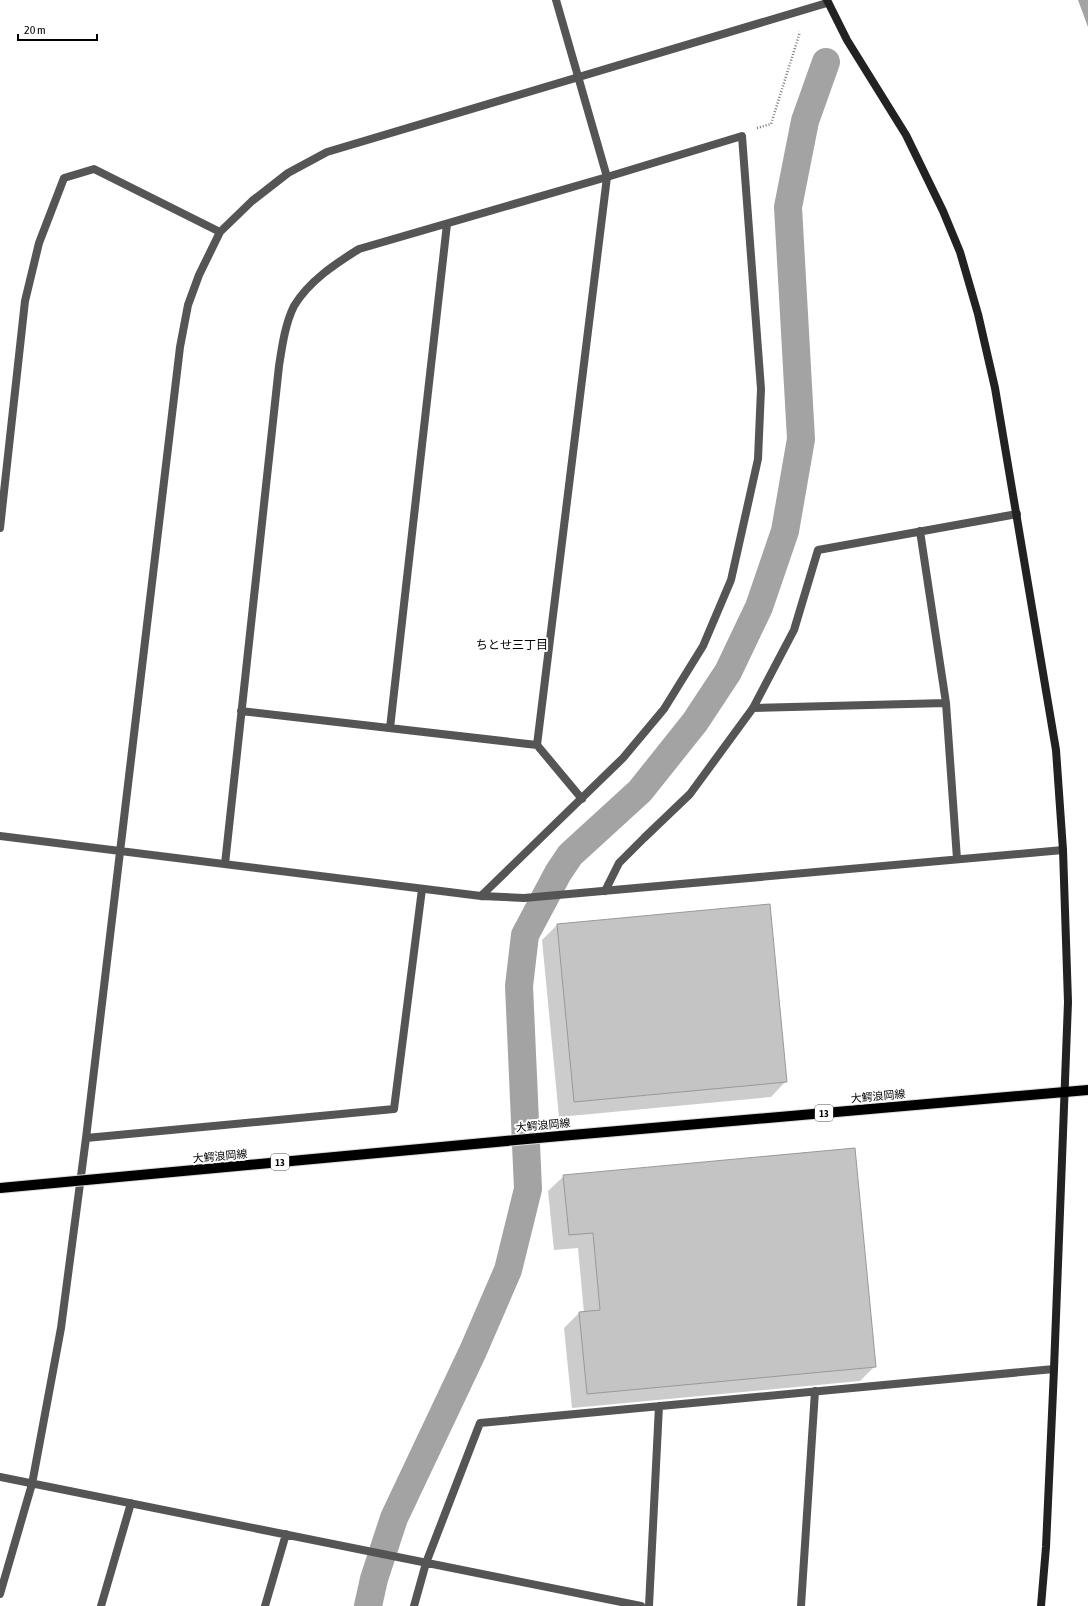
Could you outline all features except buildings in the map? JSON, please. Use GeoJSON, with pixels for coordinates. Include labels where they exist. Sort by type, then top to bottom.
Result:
{"type":"FeatureCollection","features":[{"type":"Feature","properties":{"kind":"main road","name":"大鰐浪岡線"},"geometry":{"type":"LineString","coordinates":[[0,1188],[560,1136],[1088,1090]]}},
{"type":"Feature","properties":{"kind":"street"},"geometry":{"type":"LineString","coordinates":[[537,745],[607,177],[556,0]]}},
{"type":"Feature","properties":{"kind":"street"},"geometry":{"type":"LineString","coordinates":[[0,1594],[32,1484],[61,1328],[86,1138],[180,347],[188,305],[199,275],[220,232],[252,201],[288,173],[327,152],[827,1],[847,40],[906,135],[943,211],[960,252],[978,314],[995,388],[1056,750],[1063,850],[1068,1002],[1046,1548],[1041,1606]]}},
{"type":"Feature","properties":{"kind":"street"},"geometry":{"type":"LineString","coordinates":[[224,864],[279,366],[284,334],[294,306],[310,287],[333,265],[359,249],[742,136],[761,389],[758,459],[733,573],[703,646],[664,709],[623,758],[481,896]]}},
{"type":"Feature","properties":{"kind":"street"},"geometry":{"type":"LineString","coordinates":[[0,528],[26,301],[39,243],[64,178],[94,169],[220,232]]}},
{"type":"Feature","properties":{"kind":"street"},"geometry":{"type":"LineString","coordinates":[[390,728],[447,224]]}},
{"type":"Feature","properties":{"kind":"street"},"geometry":{"type":"LineString","coordinates":[[605,891],[619,864],[690,794],[753,708],[794,630],[818,550],[1017,514]]}},
{"type":"Feature","properties":{"kind":"street"},"geometry":{"type":"LineString","coordinates":[[920,532],[946,703],[956,860]]}},
{"type":"Feature","properties":{"kind":"street"},"geometry":{"type":"LineString","coordinates":[[753,708],[946,703]]}},
{"type":"Feature","properties":{"kind":"street"},"geometry":{"type":"LineString","coordinates":[[241,711],[537,745],[582,798]]}},
{"type":"Feature","properties":{"kind":"street"},"geometry":{"type":"LineString","coordinates":[[0,836],[481,896],[524,898],[1063,850]]}},
{"type":"Feature","properties":{"kind":"street"},"geometry":{"type":"LineString","coordinates":[[86,1138],[394,1109],[422,889]]}},
{"type":"Feature","properties":{"kind":"street"},"geometry":{"type":"LineString","coordinates":[[414,1606],[426,1562],[480,1423],[1054,1369]]}},
{"type":"Feature","properties":{"kind":"street"},"geometry":{"type":"LineString","coordinates":[[801,1606],[816,1391]]}},
{"type":"Feature","properties":{"kind":"street"},"geometry":{"type":"LineString","coordinates":[[649,1606],[659,1406]]}},
{"type":"Feature","properties":{"kind":"street"},"geometry":{"type":"LineString","coordinates":[[0,1477],[641,1606]]}},
{"type":"Feature","properties":{"kind":"street"},"geometry":{"type":"LineString","coordinates":[[101,1606],[131,1503]]}},
{"type":"Feature","properties":{"kind":"street"},"geometry":{"type":"LineString","coordinates":[[265,1606],[286,1534]]}},
{"type":"Feature","properties":{"kind":"path"},"geometry":{"type":"LineString","coordinates":[[742,136],[750,130],[771,124],[800,32]]}},
{"type":"Feature","properties":{"kind":"shaded area"},"geometry":{"type":"Polygon","coordinates":[[[1078,0],[1088,0],[1088,27],[1078,0]]]}},
{"type":"Feature","properties":{"kind":"waterway"},"geometry":{"type":"LineString","coordinates":[[368,1606],[374,1579],[394,1518],[473,1351],[508,1270],[528,1189],[519,986],[525,935],[558,873],[570,855],[640,791],[695,722],[728,672],[759,607],[785,531],[801,439],[788,207],[805,121],[826,62]]}},
{"type":"Feature","properties":{"kind":"district","name":"ちとせ三丁目"},"geometry":{"type":"Point","coordinates":[512,645]}}]}
